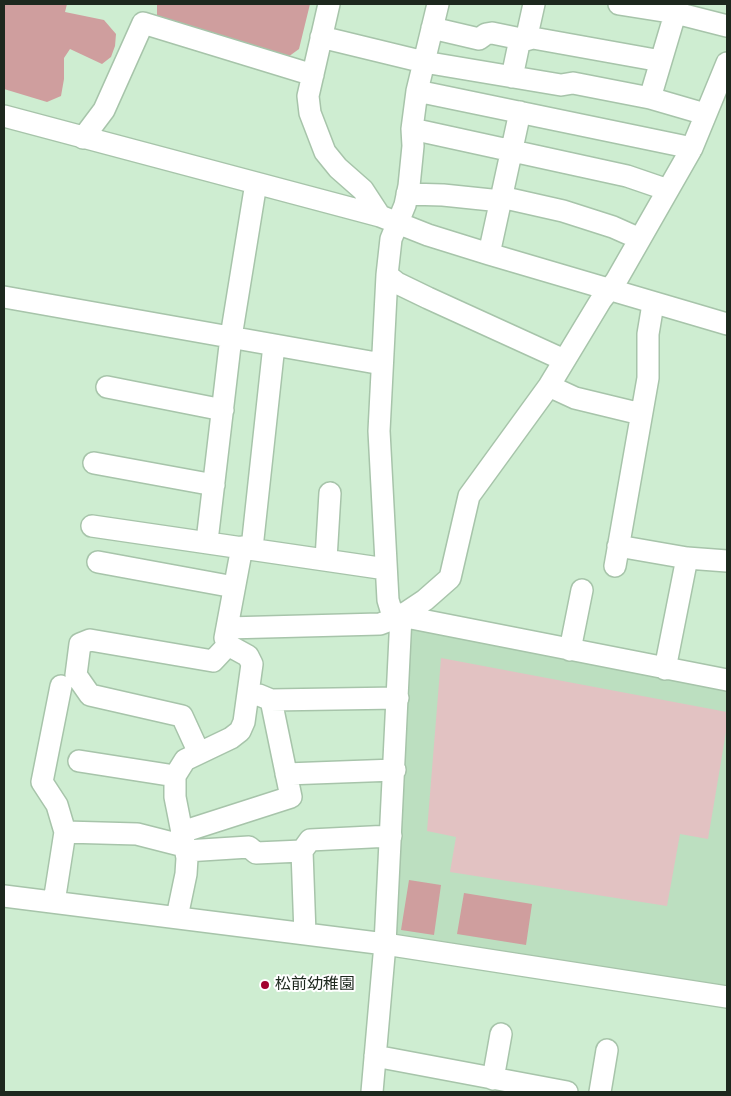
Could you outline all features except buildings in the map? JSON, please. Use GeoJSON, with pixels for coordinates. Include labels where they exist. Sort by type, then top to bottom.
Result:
{"type":"FeatureCollection","features":[{"type":"Feature","properties":{"kind":"street"},"geometry":{"type":"LineString","coordinates":[[328,4],[308,96],[310,113],[325,152],[389,220],[391,239],[387,275],[379,431],[388,600],[391,610],[401,616],[727,680]]}},
{"type":"Feature","properties":{"kind":"street"},"geometry":{"type":"LineString","coordinates":[[389,220],[407,194],[417,91],[438,4]]}},
{"type":"Feature","properties":{"kind":"street"},"geometry":{"type":"LineString","coordinates":[[512,77],[534,4]]}},
{"type":"Feature","properties":{"kind":"street"},"geometry":{"type":"LineString","coordinates":[[619,4],[677,9],[727,26]]}},
{"type":"Feature","properties":{"kind":"street"},"geometry":{"type":"LineString","coordinates":[[650,98],[677,9]]}},
{"type":"Feature","properties":{"kind":"street"},"geometry":{"type":"LineString","coordinates":[[83,138],[104,110],[143,22],[312,75]]}},
{"type":"Feature","properties":{"kind":"street"},"geometry":{"type":"LineString","coordinates":[[432,28],[478,39],[486,34],[523,40],[533,38],[661,61]]}},
{"type":"Feature","properties":{"kind":"street"},"geometry":{"type":"LineString","coordinates":[[321,37],[424,62],[561,85],[574,83],[650,98],[705,114]]}},
{"type":"Feature","properties":{"kind":"street"},"geometry":{"type":"LineString","coordinates":[[227,636],[380,624],[401,616],[425,600],[450,578],[469,496],[549,386],[608,290],[616,281],[692,148],[727,63]]}},
{"type":"Feature","properties":{"kind":"street"},"geometry":{"type":"LineString","coordinates":[[417,91],[692,148]]}},
{"type":"Feature","properties":{"kind":"street"},"geometry":{"type":"LineString","coordinates":[[489,254],[520,112]]}},
{"type":"Feature","properties":{"kind":"street"},"geometry":{"type":"LineString","coordinates":[[4,116],[389,220],[428,235],[489,254],[653,304],[727,324]]}},
{"type":"Feature","properties":{"kind":"street"},"geometry":{"type":"LineString","coordinates":[[412,129],[512,149],[627,176],[668,190]]}},
{"type":"Feature","properties":{"kind":"street"},"geometry":{"type":"LineString","coordinates":[[207,541],[231,337],[256,184]]}},
{"type":"Feature","properties":{"kind":"street"},"geometry":{"type":"LineString","coordinates":[[407,194],[501,199],[563,211],[613,227],[640,239]]}},
{"type":"Feature","properties":{"kind":"street"},"geometry":{"type":"LineString","coordinates":[[387,275],[397,283],[428,298],[564,360]]}},
{"type":"Feature","properties":{"kind":"street"},"geometry":{"type":"LineString","coordinates":[[4,297],[382,364]]}},
{"type":"Feature","properties":{"kind":"street"},"geometry":{"type":"LineString","coordinates":[[653,304],[648,334],[648,378],[616,556],[727,561]]}},
{"type":"Feature","properties":{"kind":"street"},"geometry":{"type":"LineString","coordinates":[[199,754],[182,716],[90,695],[76,675],[80,644],[90,640],[213,661],[227,636],[234,587],[247,548],[274,345]]}},
{"type":"Feature","properties":{"kind":"street"},"geometry":{"type":"LineString","coordinates":[[549,386],[576,398],[641,414]]}},
{"type":"Feature","properties":{"kind":"street"},"geometry":{"type":"LineString","coordinates":[[108,387],[223,410]]}},
{"type":"Feature","properties":{"kind":"street"},"geometry":{"type":"LineString","coordinates":[[94,463],[214,485]]}},
{"type":"Feature","properties":{"kind":"street"},"geometry":{"type":"LineString","coordinates":[[326,559],[330,493]]}},
{"type":"Feature","properties":{"kind":"street"},"geometry":{"type":"LineString","coordinates":[[92,526],[207,541],[386,569]]}},
{"type":"Feature","properties":{"kind":"street"},"geometry":{"type":"LineString","coordinates":[[665,669],[687,558]]}},
{"type":"Feature","properties":{"kind":"street"},"geometry":{"type":"LineString","coordinates":[[98,562],[234,587]]}},
{"type":"Feature","properties":{"kind":"street"},"geometry":{"type":"LineString","coordinates":[[570,650],[582,590]]}},
{"type":"Feature","properties":{"kind":"street"},"geometry":{"type":"LineString","coordinates":[[372,1092],[385,944],[395,770],[401,616]]}},
{"type":"Feature","properties":{"kind":"street"},"geometry":{"type":"LineString","coordinates":[[177,918],[186,874],[184,843],[175,797],[175,776],[185,760],[240,731],[244,722],[252,664],[248,656],[227,636]]}},
{"type":"Feature","properties":{"kind":"street"},"geometry":{"type":"LineString","coordinates":[[54,902],[65,832],[57,805],[42,782],[61,686]]}},
{"type":"Feature","properties":{"kind":"street"},"geometry":{"type":"LineString","coordinates":[[248,691],[271,700],[398,698]]}},
{"type":"Feature","properties":{"kind":"street"},"geometry":{"type":"LineString","coordinates":[[184,843],[291,797],[271,700]]}},
{"type":"Feature","properties":{"kind":"street"},"geometry":{"type":"LineString","coordinates":[[79,761],[175,776]]}},
{"type":"Feature","properties":{"kind":"street"},"geometry":{"type":"LineString","coordinates":[[286,774],[395,770]]}},
{"type":"Feature","properties":{"kind":"street"},"geometry":{"type":"LineString","coordinates":[[65,832],[137,834],[184,843],[249,847],[256,853],[302,851]]}},
{"type":"Feature","properties":{"kind":"street"},"geometry":{"type":"LineString","coordinates":[[305,934],[302,851],[310,840],[391,836]]}},
{"type":"Feature","properties":{"kind":"street"},"geometry":{"type":"LineString","coordinates":[[4,896],[385,944],[727,997]]}},
{"type":"Feature","properties":{"kind":"street"},"geometry":{"type":"LineString","coordinates":[[493,1079],[501,1034]]}},
{"type":"Feature","properties":{"kind":"street"},"geometry":{"type":"LineString","coordinates":[[600,1092],[607,1050]]}},
{"type":"Feature","properties":{"kind":"street"},"geometry":{"type":"LineString","coordinates":[[375,1056],[566,1092]]}},
{"type":"Feature","properties":{"kind":"shaded area"},"geometry":{"type":"Polygon","coordinates":[[[4,4],[67,4],[65,12],[104,20],[116,34],[115,46],[111,57],[102,64],[70,49],[64,58],[64,79],[61,96],[47,102],[4,89],[4,4]]]}},
{"type":"Feature","properties":{"kind":"shaded area"},"geometry":{"type":"Polygon","coordinates":[[[157,4],[310,4],[299,49],[288,57],[165,23],[157,16],[157,4]]]}},
{"type":"Feature","properties":{"kind":"shaded area"},"geometry":{"type":"Polygon","coordinates":[[[413,628],[727,687],[727,991],[402,941],[395,933],[410,631],[413,628]]]}},
{"type":"Feature","properties":{"kind":"shaded area"},"geometry":{"type":"Polygon","coordinates":[[[441,658],[727,712],[727,726],[708,839],[680,834],[667,906],[450,872],[456,837],[427,831],[441,658]]]}},
{"type":"Feature","properties":{"kind":"shaded area"},"geometry":{"type":"Polygon","coordinates":[[[409,880],[441,885],[434,935],[401,930],[409,880]]]}},
{"type":"Feature","properties":{"kind":"shaded area"},"geometry":{"type":"Polygon","coordinates":[[[464,893],[532,904],[526,945],[457,934],[464,893]]]}},
{"type":"Feature","properties":{"kind":"place","name":"松前幼稚園"},"geometry":{"type":"Point","coordinates":[265,985]}}]}
